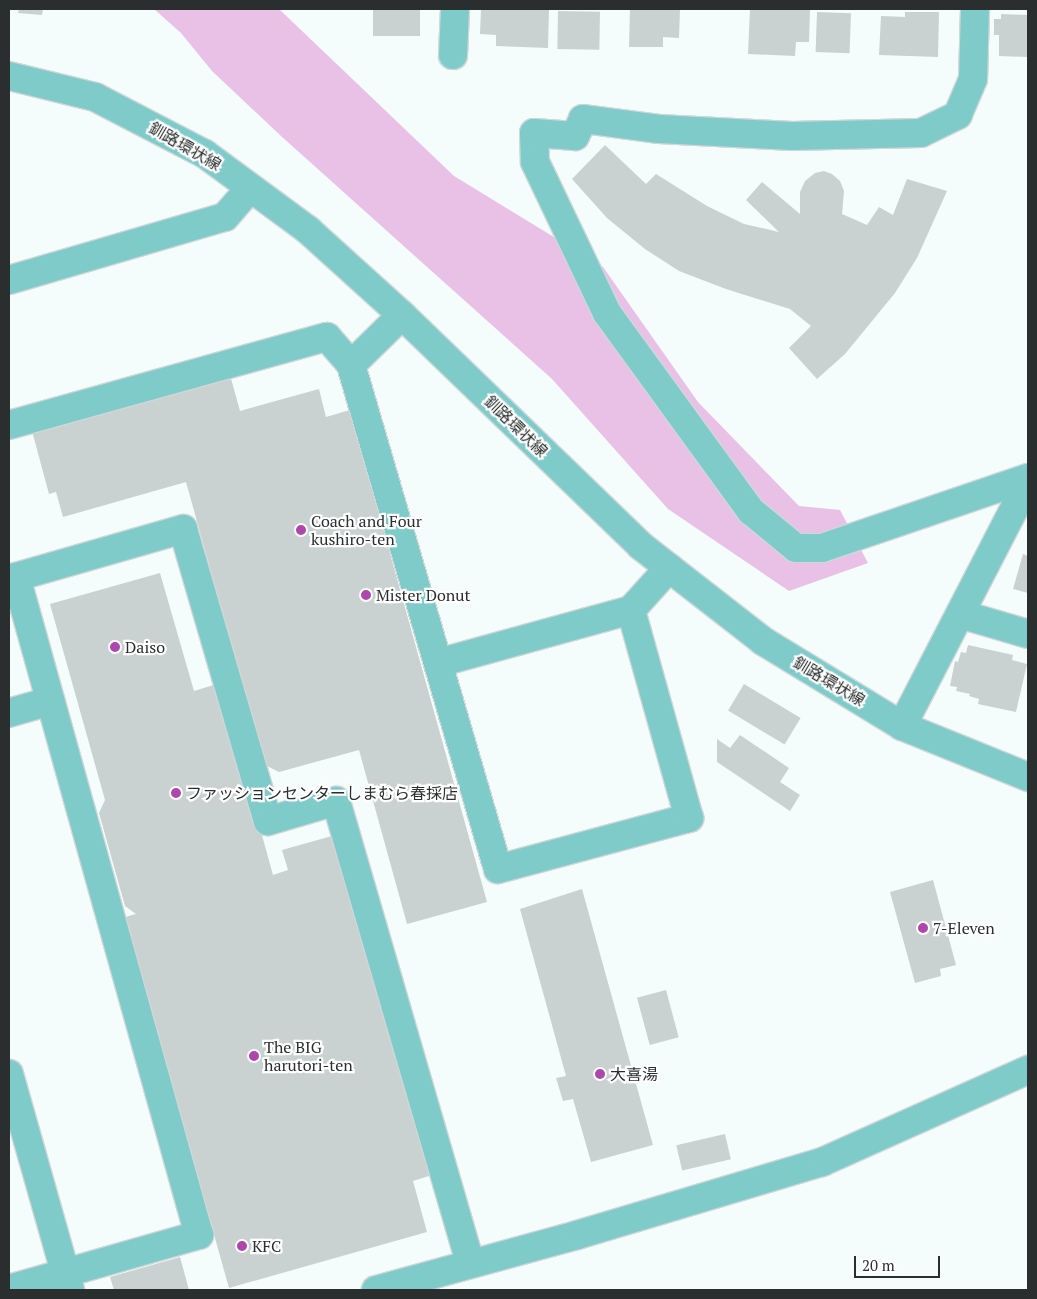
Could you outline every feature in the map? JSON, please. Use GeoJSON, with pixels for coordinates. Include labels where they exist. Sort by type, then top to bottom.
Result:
{"type":"FeatureCollection","features":[{"type":"Feature","properties":{"kind":"street"},"geometry":{"type":"LineString","coordinates":[[454,55],[455,9]]}},
{"type":"Feature","properties":{"kind":"street"},"geometry":{"type":"LineString","coordinates":[[975,9],[973,79],[958,115],[921,133],[792,136],[659,129],[583,119],[575,136],[534,133],[535,162],[607,313],[751,511],[796,548],[822,548],[1028,478]]}},
{"type":"Feature","properties":{"kind":"street","name":"釧路環状線"},"geometry":{"type":"LineString","coordinates":[[9,76],[95,97],[204,154],[308,230],[402,315],[641,546],[763,641],[902,726],[1028,777]]}},
{"type":"Feature","properties":{"kind":"street"},"geometry":{"type":"LineString","coordinates":[[9,280],[224,217],[250,188]]}},
{"type":"Feature","properties":{"kind":"street"},"geometry":{"type":"LineString","coordinates":[[351,365],[402,315]]}},
{"type":"Feature","properties":{"kind":"street"},"geometry":{"type":"LineString","coordinates":[[9,425],[327,337],[351,365],[498,869],[689,818],[631,610]]}},
{"type":"Feature","properties":{"kind":"street"},"geometry":{"type":"LineString","coordinates":[[902,726],[1028,482]]}},
{"type":"Feature","properties":{"kind":"street"},"geometry":{"type":"LineString","coordinates":[[9,1289],[68,1282],[199,1236],[16,577],[183,529],[268,821],[336,801],[470,1263]]}},
{"type":"Feature","properties":{"kind":"street"},"geometry":{"type":"LineString","coordinates":[[438,663],[631,610],[669,568]]}},
{"type":"Feature","properties":{"kind":"street"},"geometry":{"type":"LineString","coordinates":[[960,614],[1028,634]]}},
{"type":"Feature","properties":{"kind":"street"},"geometry":{"type":"LineString","coordinates":[[9,713],[50,701]]}},
{"type":"Feature","properties":{"kind":"street"},"geometry":{"type":"LineString","coordinates":[[376,1290],[578,1235],[822,1162],[1028,1070]]}},
{"type":"Feature","properties":{"kind":"street"},"geometry":{"type":"LineString","coordinates":[[9,1074],[68,1282]]}},
{"type":"Feature","properties":{"kind":"shaded area"},"geometry":{"type":"Polygon","coordinates":[[[154,9],[279,9],[454,176],[603,267],[698,402],[799,506],[840,510],[868,563],[789,591],[668,509],[552,379],[281,136],[212,71],[181,33],[154,9]]]}},
{"type":"Feature","properties":{"kind":"building"},"geometry":{"type":"Polygon","coordinates":[[[19,9],[43,9],[42,15],[18,13],[19,9]]]}},
{"type":"Feature","properties":{"kind":"building"},"geometry":{"type":"Polygon","coordinates":[[[373,9],[420,9],[420,36],[373,36],[373,9]]]}},
{"type":"Feature","properties":{"kind":"building"},"geometry":{"type":"Polygon","coordinates":[[[481,9],[549,9],[548,48],[496,46],[496,35],[480,34],[481,9]]]}},
{"type":"Feature","properties":{"kind":"building"},"geometry":{"type":"Polygon","coordinates":[[[630,9],[680,9],[679,38],[663,37],[663,47],[629,47],[630,9]]]}},
{"type":"Feature","properties":{"kind":"building"},"geometry":{"type":"Polygon","coordinates":[[[750,9],[810,9],[809,42],[796,42],[795,56],[748,54],[750,9]]]}},
{"type":"Feature","properties":{"kind":"building"},"geometry":{"type":"Polygon","coordinates":[[[558,11],[600,12],[599,50],[557,49],[558,11]]]}},
{"type":"Feature","properties":{"kind":"building"},"geometry":{"type":"Polygon","coordinates":[[[817,12],[851,13],[850,53],[816,52],[817,12]]]}},
{"type":"Feature","properties":{"kind":"building"},"geometry":{"type":"Polygon","coordinates":[[[905,12],[939,12],[938,57],[879,55],[881,16],[905,17],[905,12]]]}},
{"type":"Feature","properties":{"kind":"building"},"geometry":{"type":"Polygon","coordinates":[[[1001,14],[1028,15],[1028,57],[999,56],[999,35],[994,35],[994,19],[1001,19],[1001,14]]]}},
{"type":"Feature","properties":{"kind":"building"},"geometry":{"type":"Polygon","coordinates":[[[605,145],[646,184],[656,174],[707,206],[744,224],[779,232],[746,200],[762,182],[800,214],[800,192],[805,181],[815,173],[824,171],[832,174],[840,181],[844,191],[842,214],[867,225],[879,207],[893,215],[907,179],[947,191],[917,258],[895,293],[845,354],[817,379],[789,348],[811,326],[790,309],[726,289],[679,271],[645,249],[607,218],[572,179],[605,145]]]}},
{"type":"Feature","properties":{"kind":"building"},"geometry":{"type":"Polygon","coordinates":[[[230,375],[240,411],[319,389],[326,417],[350,410],[487,902],[407,924],[359,750],[279,772],[265,765],[186,482],[63,517],[56,492],[49,494],[32,431],[230,375]]]}},
{"type":"Feature","properties":{"kind":"building"},"geometry":{"type":"Polygon","coordinates":[[[1023,554],[1028,556],[1028,593],[1013,589],[1023,554]]]}},
{"type":"Feature","properties":{"kind":"building"},"geometry":{"type":"Polygon","coordinates":[[[160,573],[194,691],[220,683],[273,875],[288,870],[282,850],[339,834],[435,1174],[413,1181],[427,1232],[229,1288],[125,917],[136,914],[125,906],[99,813],[105,800],[50,604],[160,573]]]}},
{"type":"Feature","properties":{"kind":"building"},"geometry":{"type":"Polygon","coordinates":[[[968,645],[1013,655],[1012,660],[1027,664],[1016,712],[978,704],[979,699],[969,696],[970,694],[956,691],[957,687],[950,686],[955,661],[958,662],[961,652],[966,653],[968,645]]]}},
{"type":"Feature","properties":{"kind":"building"},"geometry":{"type":"Polygon","coordinates":[[[744,684],[801,718],[785,745],[728,711],[744,684]]]}},
{"type":"Feature","properties":{"kind":"building"},"geometry":{"type":"Polygon","coordinates":[[[740,735],[789,768],[780,782],[800,795],[790,811],[717,762],[717,739],[730,748],[740,735]]]}},
{"type":"Feature","properties":{"kind":"building","name":"7-Eleven"},"geometry":{"type":"Polygon","coordinates":[[[933,880],[956,965],[940,969],[941,976],[915,983],[890,892],[933,880]]]}},
{"type":"Feature","properties":{"kind":"building","name":"大喜湯"},"geometry":{"type":"Polygon","coordinates":[[[582,889],[653,1145],[591,1162],[573,1099],[563,1101],[556,1078],[566,1076],[520,909],[582,889]]]}},
{"type":"Feature","properties":{"kind":"building"},"geometry":{"type":"Polygon","coordinates":[[[666,990],[679,1037],[650,1045],[637,998],[666,990]]]}},
{"type":"Feature","properties":{"kind":"building"},"geometry":{"type":"Polygon","coordinates":[[[725,1134],[731,1159],[682,1171],[676,1145],[725,1134]]]}},
{"type":"Feature","properties":{"kind":"building"},"geometry":{"type":"Polygon","coordinates":[[[180,1257],[189,1290],[114,1290],[110,1277],[180,1257]]]}},
{"type":"Feature","properties":{"kind":"place","name":"Coach and Four kushiro-ten"},"geometry":{"type":"Point","coordinates":[301,530]}},
{"type":"Feature","properties":{"kind":"place","name":"Mister Donut"},"geometry":{"type":"Point","coordinates":[366,595]}},
{"type":"Feature","properties":{"kind":"place","name":"Daiso"},"geometry":{"type":"Point","coordinates":[115,647]}},
{"type":"Feature","properties":{"kind":"place","name":"ファッションセンターしまむら春採店"},"geometry":{"type":"Point","coordinates":[176,793]}},
{"type":"Feature","properties":{"kind":"place","name":"7-Eleven"},"geometry":{"type":"Point","coordinates":[923,928]}},
{"type":"Feature","properties":{"kind":"place","name":"The BIG harutori-ten"},"geometry":{"type":"Point","coordinates":[254,1056]}},
{"type":"Feature","properties":{"kind":"place","name":"大喜湯"},"geometry":{"type":"Point","coordinates":[600,1074]}},
{"type":"Feature","properties":{"kind":"place","name":"KFC"},"geometry":{"type":"Point","coordinates":[242,1246]}}]}
